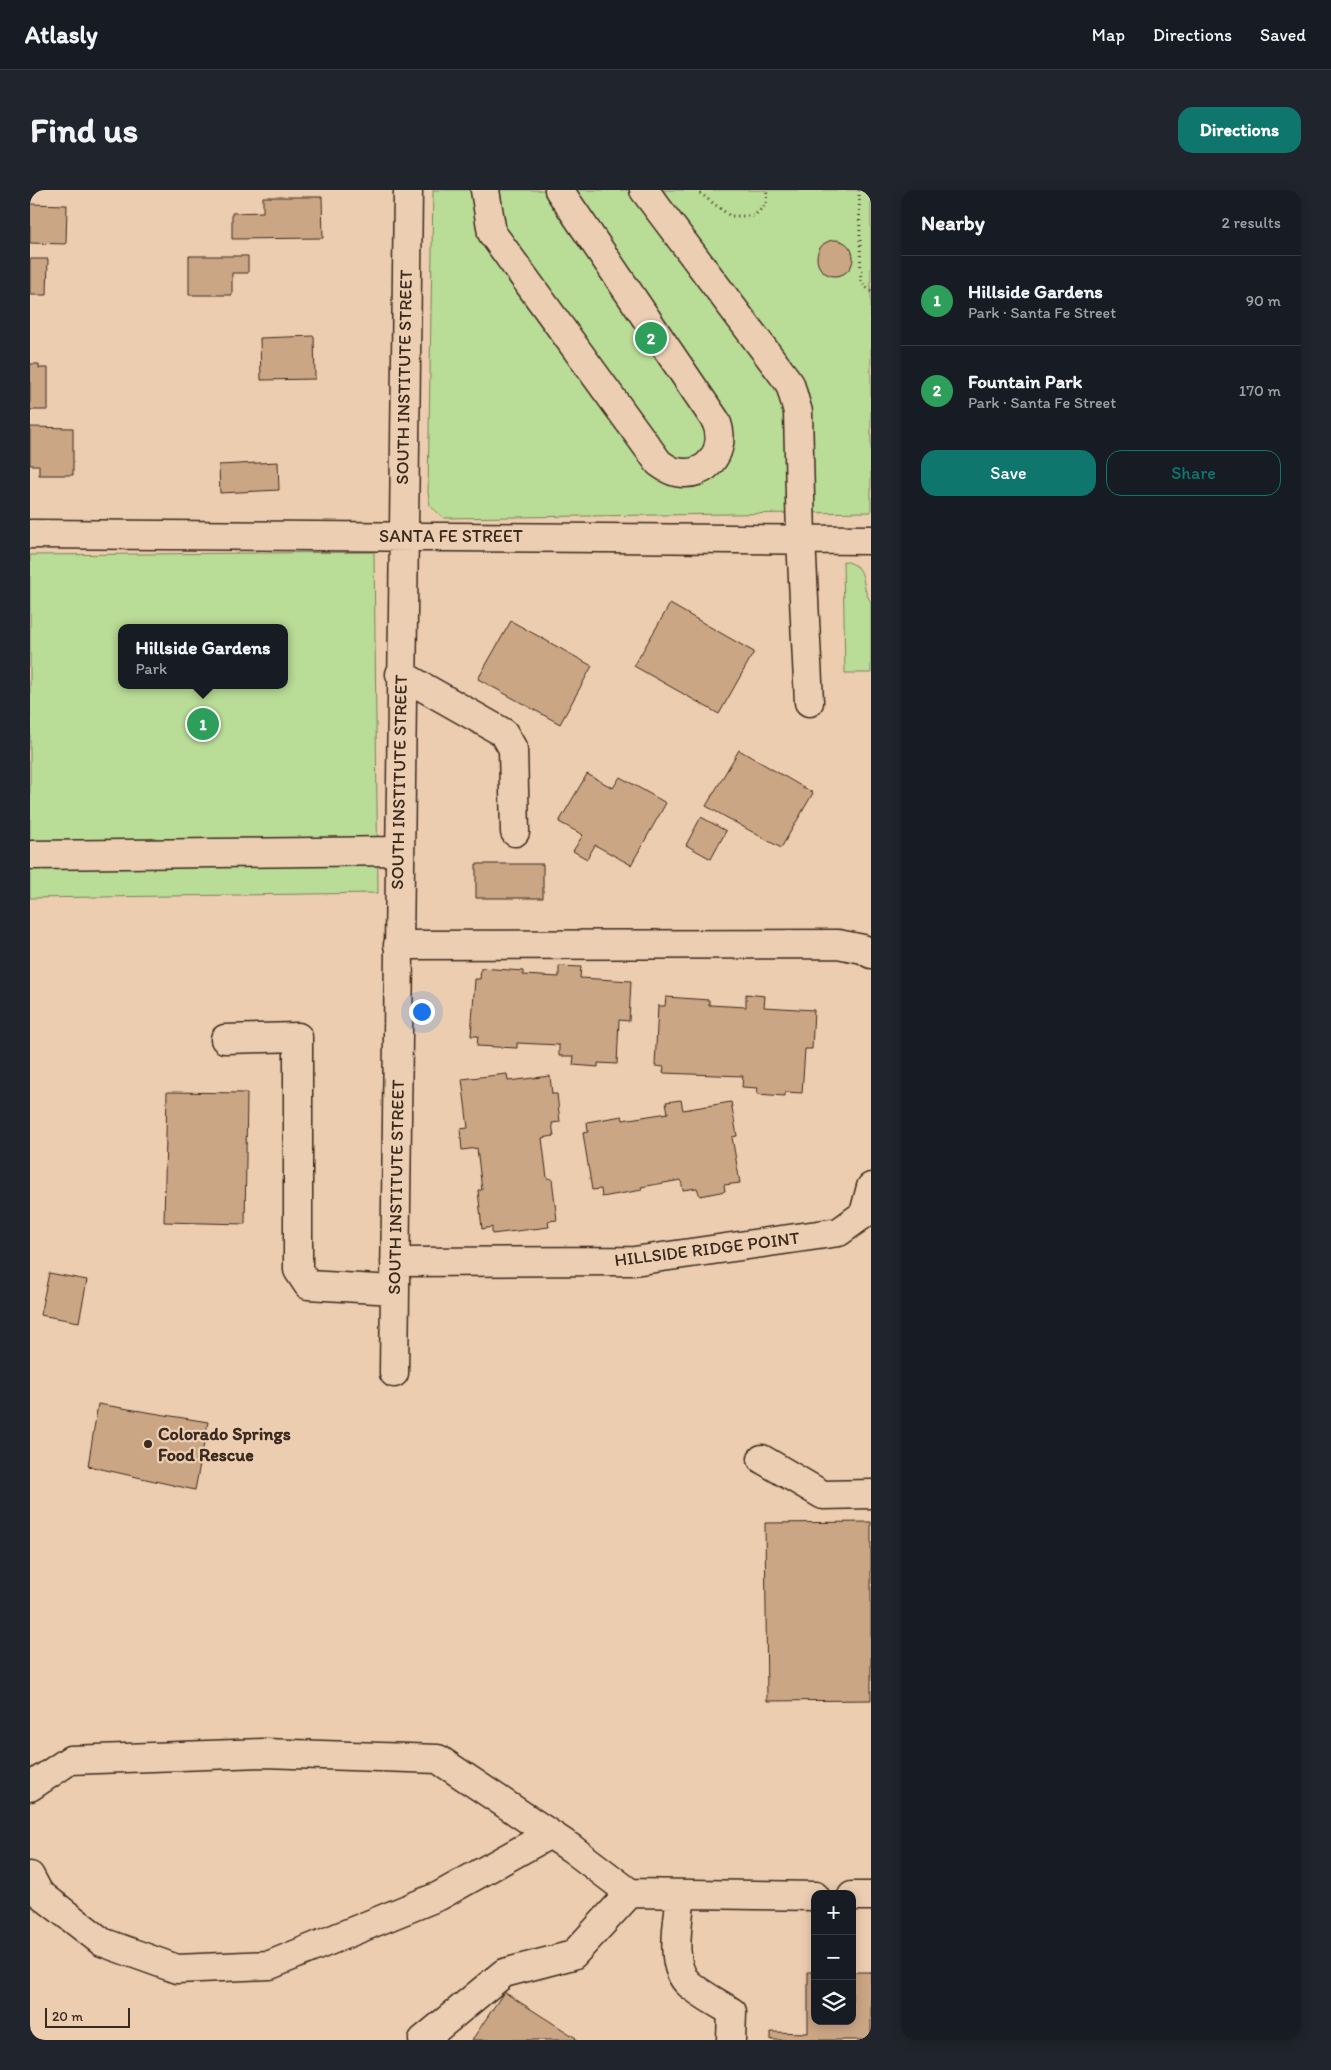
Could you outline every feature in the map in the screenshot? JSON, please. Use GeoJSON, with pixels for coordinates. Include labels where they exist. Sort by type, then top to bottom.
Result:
{"type":"FeatureCollection","features":[{"type":"Feature","properties":{"kind":"street","name":"SOUTH INSTITUTE STREET"},"geometry":{"type":"LineString","coordinates":[[394,1373],[400,674],[408,190]]}},
{"type":"Feature","properties":{"kind":"street"},"geometry":{"type":"LineString","coordinates":[[485,190],[492,233],[659,463],[676,472],[700,469],[712,462],[719,448],[721,434],[716,421],[560,190]]}},
{"type":"Feature","properties":{"kind":"street"},"geometry":{"type":"LineString","coordinates":[[644,190],[790,384],[798,412],[801,538],[809,702]]}},
{"type":"Feature","properties":{"kind":"street","name":"SANTA FE STREET"},"geometry":{"type":"LineString","coordinates":[[30,534],[801,538],[871,540]]}},
{"type":"Feature","properties":{"kind":"street"},"geometry":{"type":"LineString","coordinates":[[400,674],[504,733],[513,749],[516,832]]}},
{"type":"Feature","properties":{"kind":"street"},"geometry":{"type":"LineString","coordinates":[[32,856],[399,851]]}},
{"type":"Feature","properties":{"kind":"street"},"geometry":{"type":"LineString","coordinates":[[398,946],[838,944],[863,949],[871,954]]}},
{"type":"Feature","properties":{"kind":"street"},"geometry":{"type":"LineString","coordinates":[[225,1039],[298,1037],[298,1270],[308,1285],[394,1290]]}},
{"type":"Feature","properties":{"kind":"street","name":"HILLSIDE RIDGE POINT"},"geometry":{"type":"LineString","coordinates":[[395,1262],[634,1261],[839,1232],[864,1214],[871,1187]]}},
{"type":"Feature","properties":{"kind":"street"},"geometry":{"type":"LineString","coordinates":[[762,1459],[823,1495],[871,1494]]}},
{"type":"Feature","properties":{"kind":"street"},"geometry":{"type":"LineString","coordinates":[[30,1787],[70,1760],[264,1753],[438,1759],[550,1834],[630,1893],[811,1896]]}},
{"type":"Feature","properties":{"kind":"street"},"geometry":{"type":"LineString","coordinates":[[30,1876],[39,1893],[102,1942],[177,1969],[270,1965],[439,1896],[550,1834]]}},
{"type":"Feature","properties":{"kind":"street"},"geometry":{"type":"LineString","coordinates":[[423,2040],[504,1973],[573,1955],[630,1893]]}},
{"type":"Feature","properties":{"kind":"street"},"geometry":{"type":"LineString","coordinates":[[681,1894],[676,1950],[679,1970],[688,1983],[732,2012],[731,2040]]}},
{"type":"Feature","properties":{"kind":"street"},"geometry":{"type":"LineString","coordinates":[[856,1896],[871,1896]]}},
{"type":"Feature","properties":{"kind":"path"},"geometry":{"type":"LineString","coordinates":[[696,190],[730,216],[754,216],[766,204],[767,190]]}},
{"type":"Feature","properties":{"kind":"path"},"geometry":{"type":"LineString","coordinates":[[859,190],[862,282],[871,292]]}},
{"type":"Feature","properties":{"kind":"green space"},"geometry":{"type":"Polygon","coordinates":[[[433,190],[871,190],[871,512],[444,518],[430,506],[428,492],[433,190]]]}},
{"type":"Feature","properties":{"kind":"green space"},"geometry":{"type":"Polygon","coordinates":[[[374,552],[378,893],[30,898],[30,555],[374,552]]]}},
{"type":"Feature","properties":{"kind":"green space"},"geometry":{"type":"Polygon","coordinates":[[[843,561],[852,563],[861,571],[865,589],[871,602],[871,673],[845,673],[843,561]]]}},
{"type":"Feature","properties":{"kind":"building"},"geometry":{"type":"Polygon","coordinates":[[[263,197],[322,197],[323,238],[232,239],[232,213],[263,212],[263,197]]]}},
{"type":"Feature","properties":{"kind":"building"},"geometry":{"type":"Polygon","coordinates":[[[30,204],[67,205],[66,244],[30,243],[30,204]]]}},
{"type":"Feature","properties":{"kind":"building"},"geometry":{"type":"Polygon","coordinates":[[[835,240],[842,241],[848,245],[852,251],[852,265],[848,271],[842,275],[835,276],[828,275],[822,271],[818,265],[817,258],[818,251],[822,245],[828,241],[835,240]]]}},
{"type":"Feature","properties":{"kind":"building"},"geometry":{"type":"Polygon","coordinates":[[[189,256],[248,256],[248,273],[232,273],[232,295],[189,295],[189,256]]]}},
{"type":"Feature","properties":{"kind":"building"},"geometry":{"type":"Polygon","coordinates":[[[30,259],[48,259],[47,295],[30,295],[30,259]]]}},
{"type":"Feature","properties":{"kind":"building"},"geometry":{"type":"Polygon","coordinates":[[[314,336],[315,379],[261,380],[260,338],[314,336]]]}},
{"type":"Feature","properties":{"kind":"building"},"geometry":{"type":"Polygon","coordinates":[[[30,364],[39,364],[39,368],[48,368],[48,410],[30,410],[30,364]]]}},
{"type":"Feature","properties":{"kind":"building"},"geometry":{"type":"Polygon","coordinates":[[[30,427],[73,428],[73,475],[39,475],[39,465],[30,465],[30,427]]]}},
{"type":"Feature","properties":{"kind":"building"},"geometry":{"type":"Polygon","coordinates":[[[278,462],[279,490],[220,493],[219,465],[278,462]]]}},
{"type":"Feature","properties":{"kind":"building"},"geometry":{"type":"Polygon","coordinates":[[[670,604],[754,652],[719,714],[634,666],[670,604]]]}},
{"type":"Feature","properties":{"kind":"building"},"geometry":{"type":"Polygon","coordinates":[[[511,621],[592,666],[560,724],[478,679],[511,621]]]}},
{"type":"Feature","properties":{"kind":"building"},"geometry":{"type":"Polygon","coordinates":[[[739,750],[813,793],[781,848],[706,806],[739,750]]]}},
{"type":"Feature","properties":{"kind":"building"},"geometry":{"type":"Polygon","coordinates":[[[587,774],[613,788],[620,777],[666,803],[631,865],[595,845],[587,859],[573,851],[583,835],[559,822],[587,774]]]}},
{"type":"Feature","properties":{"kind":"building"},"geometry":{"type":"Polygon","coordinates":[[[701,817],[726,831],[711,859],[686,845],[701,817]]]}},
{"type":"Feature","properties":{"kind":"building"},"geometry":{"type":"Polygon","coordinates":[[[476,864],[543,864],[543,898],[476,898],[476,864]]]}},
{"type":"Feature","properties":{"kind":"building"},"geometry":{"type":"Polygon","coordinates":[[[559,966],[581,967],[580,978],[631,981],[629,1021],[619,1020],[617,1064],[598,1063],[598,1067],[573,1065],[574,1056],[559,1056],[559,1045],[517,1043],[517,1048],[477,1046],[478,1036],[471,1036],[475,979],[480,979],[481,968],[523,971],[523,975],[559,977],[559,966]]]}},
{"type":"Feature","properties":{"kind":"building"},"geometry":{"type":"Polygon","coordinates":[[[746,994],[765,996],[764,1007],[814,1010],[812,1049],[805,1049],[802,1093],[785,1092],[785,1096],[757,1094],[758,1088],[742,1087],[743,1076],[663,1073],[664,1067],[655,1066],[658,1006],[665,1006],[666,997],[709,1000],[709,1005],[746,1007],[746,994]]]}},
{"type":"Feature","properties":{"kind":"building"},"geometry":{"type":"Polygon","coordinates":[[[507,1074],[508,1081],[550,1076],[552,1094],[557,1094],[560,1122],[552,1123],[554,1136],[542,1138],[547,1178],[552,1179],[557,1220],[548,1221],[549,1227],[492,1234],[492,1227],[482,1229],[478,1190],[482,1190],[477,1148],[462,1150],[460,1129],[468,1128],[462,1079],[507,1074]]]}},
{"type":"Feature","properties":{"kind":"building"},"geometry":{"type":"Polygon","coordinates":[[[167,1092],[247,1093],[245,1224],[164,1222],[167,1092]]]}},
{"type":"Feature","properties":{"kind":"building"},"geometry":{"type":"Polygon","coordinates":[[[681,1100],[683,1110],[731,1102],[737,1136],[732,1137],[740,1183],[724,1185],[725,1191],[700,1196],[697,1188],[683,1190],[681,1180],[641,1187],[642,1190],[602,1197],[601,1189],[592,1190],[583,1133],[588,1132],[587,1122],[622,1116],[623,1120],[668,1113],[666,1102],[681,1100]]]}},
{"type":"Feature","properties":{"kind":"building"},"geometry":{"type":"Polygon","coordinates":[[[49,1273],[87,1280],[79,1322],[40,1315],[49,1273]]]}},
{"type":"Feature","properties":{"kind":"building","name":"Colorado Springs Food Rescue"},"geometry":{"type":"Polygon","coordinates":[[[98,1404],[208,1422],[195,1490],[88,1466],[98,1404]]]}},
{"type":"Feature","properties":{"kind":"building"},"geometry":{"type":"Polygon","coordinates":[[[871,1522],[871,1700],[767,1701],[765,1523],[871,1522]]]}},
{"type":"Feature","properties":{"kind":"building"},"geometry":{"type":"Polygon","coordinates":[[[808,1972],[811,1972],[811,2025],[856,2025],[856,1972],[871,1972],[871,2040],[771,2040],[771,2032],[808,2033],[808,1972]]]}},
{"type":"Feature","properties":{"kind":"building"},"geometry":{"type":"Polygon","coordinates":[[[504,1992],[576,2038],[575,2040],[472,2040],[504,1992]]]}},
{"type":"Feature","properties":{"kind":"place","name":"Fountain Park"},"geometry":{"type":"Point","coordinates":[651,338]}},
{"type":"Feature","properties":{"kind":"place","name":"Hillside Gardens"},"geometry":{"type":"Point","coordinates":[203,724]}},
{"type":"Feature","properties":{"kind":"place","name":"Colorado Springs Food Rescue"},"geometry":{"type":"Point","coordinates":[148,1444]}}]}
